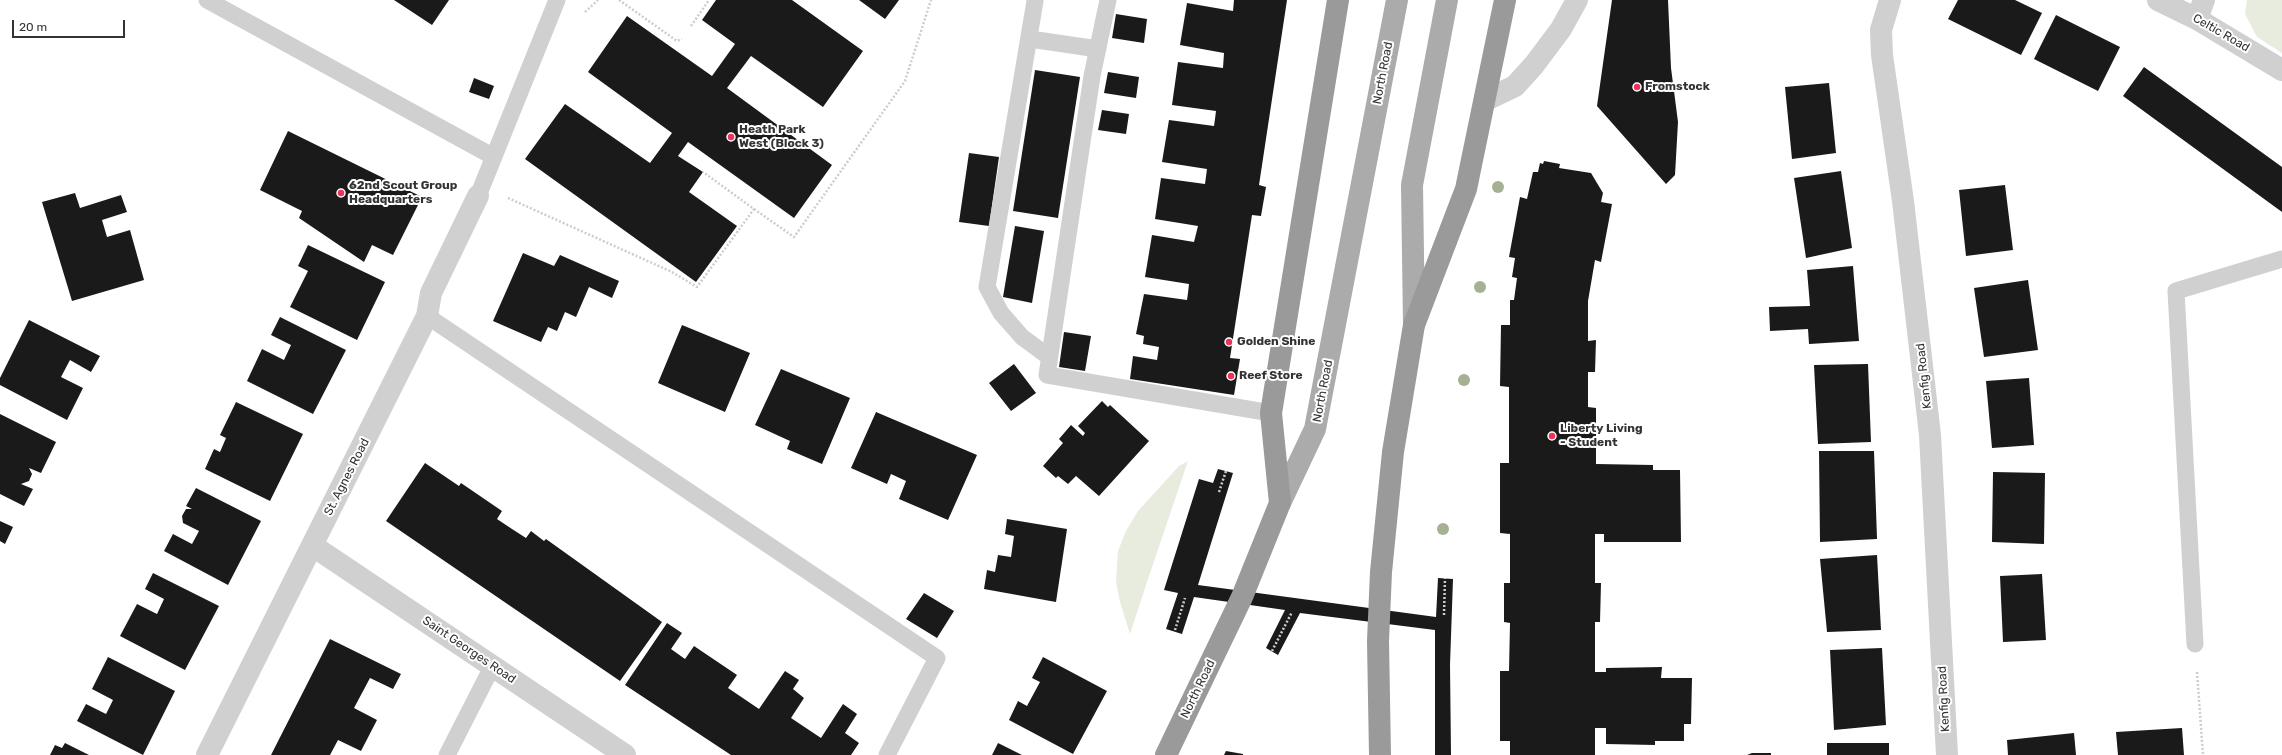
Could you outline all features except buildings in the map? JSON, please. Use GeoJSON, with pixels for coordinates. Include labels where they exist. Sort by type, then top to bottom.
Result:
{"type":"FeatureCollection","features":[{"type":"Feature","properties":{"kind":"highway"},"geometry":{"type":"LineString","coordinates":[[1280,503],[1272,413],[1338,0]]}},
{"type":"Feature","properties":{"kind":"highway"},"geometry":{"type":"LineString","coordinates":[[1380,755],[1378,641],[1380,572],[1393,452],[1414,325],[1466,189],[1486,100],[1504,0]]}},
{"type":"Feature","properties":{"kind":"highway","name":"North Road"},"geometry":{"type":"LineString","coordinates":[[1166,755],[1242,597],[1280,503]]}},
{"type":"Feature","properties":{"kind":"main road","name":"North Road"},"geometry":{"type":"LineString","coordinates":[[1280,503],[1315,429],[1397,0]]}},
{"type":"Feature","properties":{"kind":"main road"},"geometry":{"type":"LineString","coordinates":[[1414,325],[1412,185],[1447,0]]}},
{"type":"Feature","properties":{"kind":"street"},"geometry":{"type":"LineString","coordinates":[[1486,100],[1515,86],[1534,65],[1561,29],[1577,0]]}},
{"type":"Feature","properties":{"kind":"street","name":"Kenfig Road"},"geometry":{"type":"LineString","coordinates":[[1890,0],[1881,30],[1882,55],[1904,208],[1930,435],[1947,755]]}},
{"type":"Feature","properties":{"kind":"street","name":"Celtic Road"},"geometry":{"type":"LineString","coordinates":[[2158,0],[2201,9],[2282,70]]}},
{"type":"Feature","properties":{"kind":"street","name":"St. Agnes Road"},"geometry":{"type":"LineString","coordinates":[[207,755],[427,316],[431,293],[478,196]]}},
{"type":"Feature","properties":{"kind":"street","name":"Saint Georges Road"},"geometry":{"type":"LineString","coordinates":[[312,546],[493,665],[625,755]]}},
{"type":"Feature","properties":{"kind":"lane"},"geometry":{"type":"LineString","coordinates":[[207,0],[494,157]]}},
{"type":"Feature","properties":{"kind":"lane"},"geometry":{"type":"LineString","coordinates":[[478,196],[557,0]]}},
{"type":"Feature","properties":{"kind":"lane"},"geometry":{"type":"LineString","coordinates":[[1108,0],[1098,49],[1047,375],[1272,413]]}},
{"type":"Feature","properties":{"kind":"lane"},"geometry":{"type":"LineString","coordinates":[[1035,1],[1030,39],[987,287],[1001,313],[1017,331],[1049,357]]}},
{"type":"Feature","properties":{"kind":"lane"},"geometry":{"type":"LineString","coordinates":[[1030,39],[1098,49]]}},
{"type":"Feature","properties":{"kind":"lane"},"geometry":{"type":"LineString","coordinates":[[2195,644],[2176,292],[2282,259]]}},
{"type":"Feature","properties":{"kind":"lane"},"geometry":{"type":"LineString","coordinates":[[427,316],[937,658],[887,755]]}},
{"type":"Feature","properties":{"kind":"lane"},"geometry":{"type":"LineString","coordinates":[[447,755],[493,665]]}},
{"type":"Feature","properties":{"kind":"path"},"geometry":{"type":"LineString","coordinates":[[619,0],[677,41],[682,38]]}},
{"type":"Feature","properties":{"kind":"path"},"geometry":{"type":"LineString","coordinates":[[691,26],[709,0]]}},
{"type":"Feature","properties":{"kind":"path"},"geometry":{"type":"LineString","coordinates":[[703,172],[794,237],[905,81],[931,0]]}},
{"type":"Feature","properties":{"kind":"path"},"geometry":{"type":"LineString","coordinates":[[503,202],[505,197],[553,217],[672,272],[697,287],[754,209]]}},
{"type":"Feature","properties":{"kind":"path"},"geometry":{"type":"LineString","coordinates":[[1219,492],[1226,471]]}},
{"type":"Feature","properties":{"kind":"path"},"geometry":{"type":"LineString","coordinates":[[1444,615],[1445,578]]}},
{"type":"Feature","properties":{"kind":"path"},"geometry":{"type":"LineString","coordinates":[[1175,630],[1185,598]]}},
{"type":"Feature","properties":{"kind":"path"},"geometry":{"type":"LineString","coordinates":[[1272,651],[1292,612]]}},
{"type":"Feature","properties":{"kind":"path"},"geometry":{"type":"LineString","coordinates":[[2195,644],[2204,755]]}},
{"type":"Feature","properties":{"kind":"shaded area"},"geometry":{"type":"Polygon","coordinates":[[[2247,0],[2282,0],[2282,53],[2257,37],[2245,14],[2247,0]]]}},
{"type":"Feature","properties":{"kind":"shaded area"},"geometry":{"type":"Polygon","coordinates":[[[1188,461],[1130,634],[1120,602],[1116,582],[1118,551],[1126,531],[1138,511],[1179,466],[1188,461]]]}},
{"type":"Feature","properties":{"kind":"place","name":"Fromstock"},"geometry":{"type":"Point","coordinates":[1637,87]}},
{"type":"Feature","properties":{"kind":"place","name":"Heath Park West (Block 3)"},"geometry":{"type":"Point","coordinates":[731,137]}},
{"type":"Feature","properties":{"kind":"place","name":"62nd Scout Group Headquarters"},"geometry":{"type":"Point","coordinates":[341,193]}},
{"type":"Feature","properties":{"kind":"place","name":"Golden Shine"},"geometry":{"type":"Point","coordinates":[1229,342]}},
{"type":"Feature","properties":{"kind":"place","name":"Reef Store"},"geometry":{"type":"Point","coordinates":[1231,376]}},
{"type":"Feature","properties":{"kind":"place","name":"Liberty Living - Student"},"geometry":{"type":"Point","coordinates":[1552,436]}}]}
